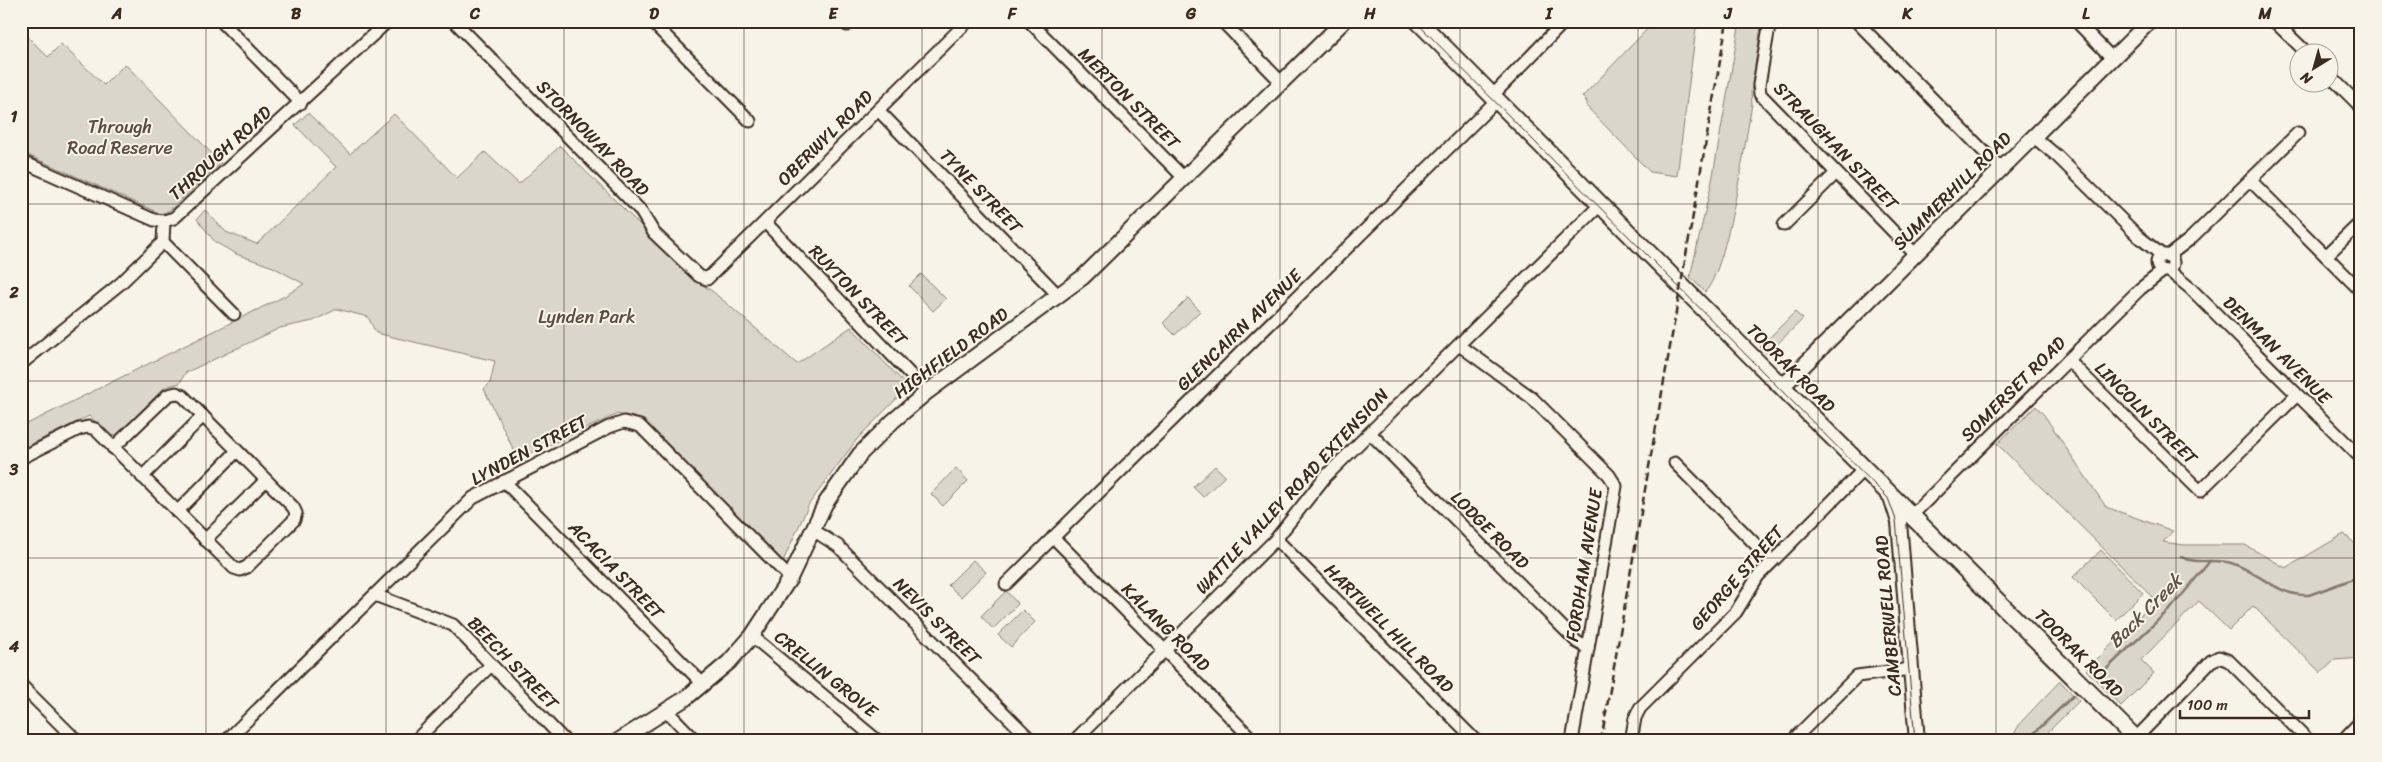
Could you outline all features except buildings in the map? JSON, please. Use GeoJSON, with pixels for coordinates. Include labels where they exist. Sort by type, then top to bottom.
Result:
{"type":"FeatureCollection","features":[{"type":"Feature","properties":{"kind":"highway","name":"TOORAK ROAD"},"geometry":{"type":"LineString","coordinates":[[1418,21],[1864,469],[2137,739]]}},
{"type":"Feature","properties":{"kind":"main road","name":"HIGHFIELD ROAD"},"geometry":{"type":"LineString","coordinates":[[618,741],[667,712],[703,684],[729,662],[752,636],[790,578],[825,504],[860,454],[893,421],[927,392],[1059,296],[1083,276],[1344,21]]}},
{"type":"Feature","properties":{"kind":"main road","name":"SUMMERHILL ROAD"},"geometry":{"type":"LineString","coordinates":[[1782,387],[2150,21]]}},
{"type":"Feature","properties":{"kind":"main road","name":"CAMBERWELL ROAD"},"geometry":{"type":"LineString","coordinates":[[1886,490],[1897,512],[1917,741]]}},
{"type":"Feature","properties":{"kind":"main road"},"geometry":{"type":"LineString","coordinates":[[1900,540],[1912,527],[1927,530]]}},
{"type":"Feature","properties":{"kind":"street"},"geometry":{"type":"LineString","coordinates":[[221,21],[301,102]]}},
{"type":"Feature","properties":{"kind":"street","name":"THROUGH ROAD"},"geometry":{"type":"LineString","coordinates":[[21,161],[154,220],[164,221],[174,218],[388,21]]}},
{"type":"Feature","properties":{"kind":"street","name":"STORNOWAY ROAD"},"geometry":{"type":"LineString","coordinates":[[454,21],[640,210],[654,233],[699,276],[707,278]]}},
{"type":"Feature","properties":{"kind":"street"},"geometry":{"type":"LineString","coordinates":[[650,21],[750,122]]}},
{"type":"Feature","properties":{"kind":"street","name":"OBERWYL ROAD"},"geometry":{"type":"LineString","coordinates":[[707,278],[968,21]]}},
{"type":"Feature","properties":{"kind":"street","name":"MERTON STREET"},"geometry":{"type":"LineString","coordinates":[[1029,21],[1183,177]]}},
{"type":"Feature","properties":{"kind":"street"},"geometry":{"type":"LineString","coordinates":[[1222,21],[1281,82]]}},
{"type":"Feature","properties":{"kind":"street","name":"GLENCAIRN AVENUE"},"geometry":{"type":"LineString","coordinates":[[1006,584],[1494,98],[1565,21]]}},
{"type":"Feature","properties":{"kind":"street","name":"STRAUGHAN STREET"},"geometry":{"type":"LineString","coordinates":[[1770,21],[1759,85],[1760,94],[1915,254]]}},
{"type":"Feature","properties":{"kind":"street"},"geometry":{"type":"LineString","coordinates":[[1856,21],[2001,169]]}},
{"type":"Feature","properties":{"kind":"street"},"geometry":{"type":"LineString","coordinates":[[2076,21],[2112,58]]}},
{"type":"Feature","properties":{"kind":"street"},"geometry":{"type":"LineString","coordinates":[[2274,21],[2296,42]]}},
{"type":"Feature","properties":{"kind":"street"},"geometry":{"type":"LineString","coordinates":[[2340,86],[2361,107]]}},
{"type":"Feature","properties":{"kind":"street","name":"TYNE STREET"},"geometry":{"type":"LineString","coordinates":[[878,110],[1059,296]]}},
{"type":"Feature","properties":{"kind":"street","name":"SOMERSET ROAD"},"geometry":{"type":"LineString","coordinates":[[1912,515],[2298,133]]}},
{"type":"Feature","properties":{"kind":"street","name":"DENMAN AVENUE"},"geometry":{"type":"LineString","coordinates":[[2035,135],[2361,458]]}},
{"type":"Feature","properties":{"kind":"street"},"geometry":{"type":"LineString","coordinates":[[1784,225],[1836,173]]}},
{"type":"Feature","properties":{"kind":"street"},"geometry":{"type":"LineString","coordinates":[[2250,180],[2361,291]]}},
{"type":"Feature","properties":{"kind":"street","name":"WATTLE VALLEY ROAD EXTENSION"},"geometry":{"type":"LineString","coordinates":[[1074,740],[1276,539],[1320,483],[1600,205]]}},
{"type":"Feature","properties":{"kind":"street"},"geometry":{"type":"LineString","coordinates":[[21,364],[121,283],[163,242],[164,221]]}},
{"type":"Feature","properties":{"kind":"street","name":"RUYTON STREET"},"geometry":{"type":"LineString","coordinates":[[765,222],[927,392]]}},
{"type":"Feature","properties":{"kind":"street"},"geometry":{"type":"LineString","coordinates":[[2326,256],[2361,222]]}},
{"type":"Feature","properties":{"kind":"street"},"geometry":{"type":"LineString","coordinates":[[163,242],[234,314]]}},
{"type":"Feature","properties":{"kind":"street","name":"FORDHAM AVENUE"},"geometry":{"type":"LineString","coordinates":[[1459,345],[1532,398],[1614,482],[1616,489],[1572,741]]}},
{"type":"Feature","properties":{"kind":"street","name":"LINCOLN STREET"},"geometry":{"type":"LineString","coordinates":[[2068,360],[2200,491],[2297,395]]}},
{"type":"Feature","properties":{"kind":"street"},"geometry":{"type":"LineString","coordinates":[[21,458],[79,429],[88,427],[95,430],[113,448],[142,477],[177,512],[234,568],[240,570],[247,567],[294,520],[296,513],[293,507],[183,396],[176,393],[168,396],[113,448]]}},
{"type":"Feature","properties":{"kind":"street"},"geometry":{"type":"LineString","coordinates":[[142,477],[203,416]]}},
{"type":"Feature","properties":{"kind":"street","name":"LYNDEN STREET"},"geometry":{"type":"LineString","coordinates":[[226,741],[473,498],[610,427],[624,422],[640,426],[790,578]]}},
{"type":"Feature","properties":{"kind":"street","name":"LODGE ROAD"},"geometry":{"type":"LineString","coordinates":[[1370,433],[1577,642],[1588,648]]}},
{"type":"Feature","properties":{"kind":"street"},"geometry":{"type":"LineString","coordinates":[[177,512],[237,451]]}},
{"type":"Feature","properties":{"kind":"street"},"geometry":{"type":"LineString","coordinates":[[1675,463],[1772,561]]}},
{"type":"Feature","properties":{"kind":"street","name":"GEORGE STREET"},"geometry":{"type":"LineString","coordinates":[[1631,741],[1635,718],[1639,709],[1736,612],[1753,582],[1864,469]]}},
{"type":"Feature","properties":{"kind":"street"},"geometry":{"type":"LineString","coordinates":[[206,540],[266,480]]}},
{"type":"Feature","properties":{"kind":"street","name":"ACACIA STREET"},"geometry":{"type":"LineString","coordinates":[[504,481],[703,684]]}},
{"type":"Feature","properties":{"kind":"street","name":"NEVIS STREET"},"geometry":{"type":"LineString","coordinates":[[813,530],[838,546],[1032,741]]}},
{"type":"Feature","properties":{"kind":"street","name":"KALANG ROAD"},"geometry":{"type":"LineString","coordinates":[[1053,537],[1254,741]]}},
{"type":"Feature","properties":{"kind":"street","name":"HARTWELL HILL ROAD"},"geometry":{"type":"LineString","coordinates":[[1276,539],[1476,741]]}},
{"type":"Feature","properties":{"kind":"street","name":"BEECH STREET"},"geometry":{"type":"LineString","coordinates":[[375,595],[453,625],[565,741]]}},
{"type":"Feature","properties":{"kind":"street","name":"CRELLIN GROVE"},"geometry":{"type":"LineString","coordinates":[[752,636],[878,741]]}},
{"type":"Feature","properties":{"kind":"street"},"geometry":{"type":"LineString","coordinates":[[2137,739],[2211,661],[2219,657],[2229,661],[2308,741]]}},
{"type":"Feature","properties":{"kind":"street"},"geometry":{"type":"LineString","coordinates":[[415,741],[491,665]]}},
{"type":"Feature","properties":{"kind":"street"},"geometry":{"type":"LineString","coordinates":[[1792,741],[1857,676],[1911,670]]}},
{"type":"Feature","properties":{"kind":"street"},"geometry":{"type":"LineString","coordinates":[[21,686],[77,741]]}},
{"type":"Feature","properties":{"kind":"street"},"geometry":{"type":"LineString","coordinates":[[667,712],[696,741]]}},
{"type":"Feature","properties":{"kind":"street"},"geometry":{"type":"LineString","coordinates":[[2342,741],[2361,721]]}},
{"type":"Feature","properties":{"kind":"green space"},"geometry":{"type":"Polygon","coordinates":[[[1655,21],[1697,21],[1677,176],[1650,172],[1587,107],[1587,102],[1582,97],[1655,21]]]}},
{"type":"Feature","properties":{"kind":"green space"},"geometry":{"type":"Polygon","coordinates":[[[1740,21],[1762,21],[1751,91],[1752,104],[1735,203],[1728,232],[1713,279],[1705,292],[1690,277],[1712,181],[1740,21]]]}},
{"type":"Feature","properties":{"kind":"green space","name":"Through Road Reserve"},"geometry":{"type":"Polygon","coordinates":[[[26,35],[48,57],[61,44],[104,85],[125,64],[221,163],[170,210],[161,214],[21,152],[21,39],[26,35]]]}},
{"type":"Feature","properties":{"kind":"green space","name":"Lynden Park"},"geometry":{"type":"Polygon","coordinates":[[[308,113],[350,154],[394,114],[457,178],[485,152],[519,184],[560,146],[698,282],[712,291],[797,364],[851,327],[908,387],[858,438],[809,504],[783,561],[641,421],[618,414],[518,459],[484,389],[490,383],[495,361],[376,333],[368,317],[337,309],[313,321],[280,328],[185,373],[180,383],[165,387],[116,436],[109,435],[89,416],[21,449],[21,427],[285,296],[304,284],[273,267],[236,254],[215,242],[197,219],[205,210],[226,232],[257,244],[336,167],[295,125],[308,113]]]}},
{"type":"Feature","properties":{"kind":"green space"},"geometry":{"type":"Polygon","coordinates":[[[921,274],[946,299],[933,311],[909,286],[921,274]]]}},
{"type":"Feature","properties":{"kind":"green space"},"geometry":{"type":"Polygon","coordinates":[[[1188,298],[1200,311],[1175,335],[1163,323],[1188,298]]]}},
{"type":"Feature","properties":{"kind":"green space"},"geometry":{"type":"Polygon","coordinates":[[[1795,312],[1803,319],[1767,354],[1760,347],[1795,312]]]}},
{"type":"Feature","properties":{"kind":"green space"},"geometry":{"type":"Polygon","coordinates":[[[2036,406],[2106,507],[2173,531],[2163,542],[2184,545],[2245,545],[2286,568],[2344,534],[2361,549],[2361,658],[2335,660],[2321,673],[2253,606],[2229,630],[2199,601],[2141,660],[2154,673],[2121,706],[2086,670],[2156,600],[1997,444],[2036,406]]]}},
{"type":"Feature","properties":{"kind":"green space"},"geometry":{"type":"Polygon","coordinates":[[[1215,466],[1225,476],[1203,497],[1193,487],[1215,466]]]}},
{"type":"Feature","properties":{"kind":"green space"},"geometry":{"type":"Polygon","coordinates":[[[956,468],[968,481],[943,506],[931,494],[956,468]]]}},
{"type":"Feature","properties":{"kind":"green space"},"geometry":{"type":"Polygon","coordinates":[[[2101,550],[2143,593],[2116,620],[2073,577],[2101,550]]]}},
{"type":"Feature","properties":{"kind":"green space"},"geometry":{"type":"Polygon","coordinates":[[[973,560],[986,572],[961,597],[948,585],[973,560]]]}},
{"type":"Feature","properties":{"kind":"green space"},"geometry":{"type":"Polygon","coordinates":[[[1006,591],[1018,604],[993,629],[981,616],[1006,591]]]}},
{"type":"Feature","properties":{"kind":"green space"},"geometry":{"type":"Polygon","coordinates":[[[1023,610],[1035,622],[1011,647],[998,635],[1023,610]]]}},
{"type":"Feature","properties":{"kind":"green space"},"geometry":{"type":"Polygon","coordinates":[[[2060,681],[2079,701],[2039,741],[2010,741],[2021,722],[2060,681]]]}},
{"type":"Feature","properties":{"kind":"waterway","name":"Back Creek"},"geometry":{"type":"LineString","coordinates":[[2181,557],[2193,561],[2231,563],[2278,588],[2298,595],[2309,595],[2361,576]]}},
{"type":"Feature","properties":{"kind":"waterway","name":"Back Creek"},"geometry":{"type":"LineString","coordinates":[[2097,678],[2173,606],[2210,561]]}},
{"type":"Feature","properties":{"kind":"waterway","name":"Back Creek"},"geometry":{"type":"LineString","coordinates":[[2026,741],[2074,695]]}},
{"type":"Feature","properties":{"kind":"tram line"},"geometry":{"type":"LineString","coordinates":[[1415,21],[1888,498],[1896,520],[1915,741]]}},
{"type":"Feature","properties":{"kind":"railway"},"geometry":{"type":"LineString","coordinates":[[1601,741],[1727,21]]}}]}
